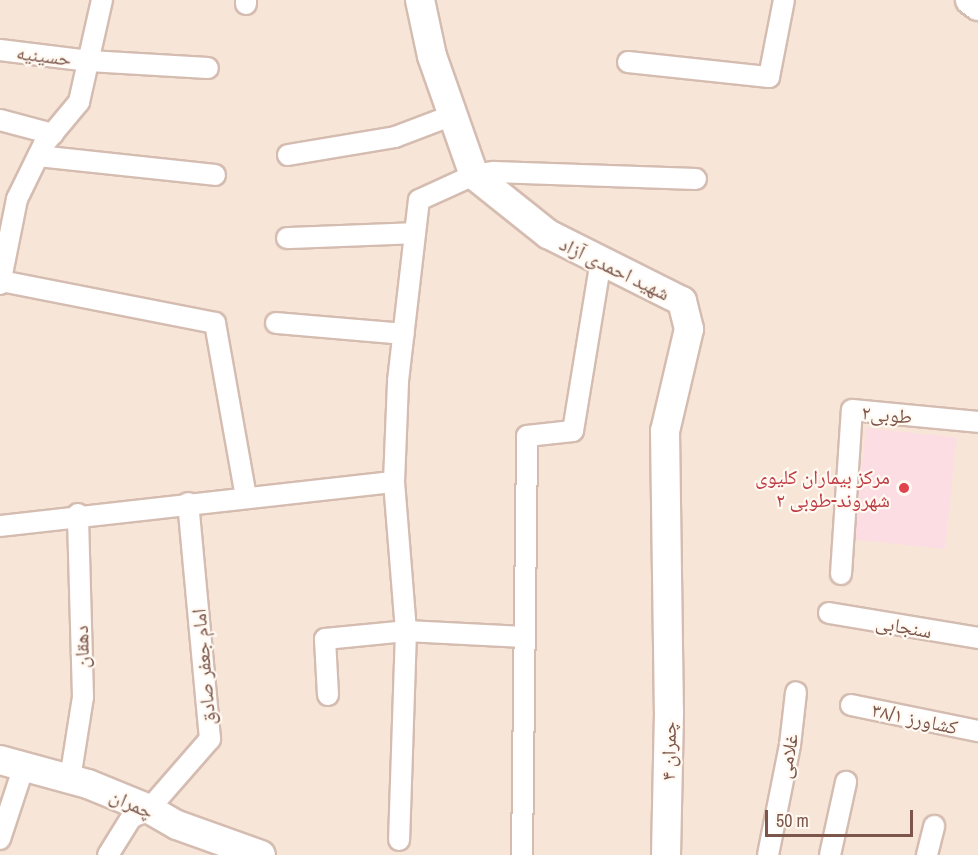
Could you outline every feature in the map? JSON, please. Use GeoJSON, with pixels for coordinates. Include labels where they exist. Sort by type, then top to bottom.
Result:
{"type":"FeatureCollection","features":[{"type":"Feature","properties":{"kind":"street"},"geometry":{"type":"LineString","coordinates":[[102,0],[79,102],[38,156],[17,199],[0,283],[215,322],[246,497]]}},
{"type":"Feature","properties":{"kind":"street"},"geometry":{"type":"LineString","coordinates":[[420,0],[432,56],[474,175]]}},
{"type":"Feature","properties":{"kind":"street"},"geometry":{"type":"LineString","coordinates":[[628,62],[769,77],[784,0]]}},
{"type":"Feature","properties":{"kind":"street"},"geometry":{"type":"LineString","coordinates":[[970,0],[978,6]]}},
{"type":"Feature","properties":{"kind":"street","name":"حسینیه"},"geometry":{"type":"LineString","coordinates":[[0,50],[88,61],[208,68]]}},
{"type":"Feature","properties":{"kind":"street"},"geometry":{"type":"LineString","coordinates":[[288,155],[395,137],[453,115]]}},
{"type":"Feature","properties":{"kind":"street"},"geometry":{"type":"LineString","coordinates":[[0,120],[53,134]]}},
{"type":"Feature","properties":{"kind":"street"},"geometry":{"type":"LineString","coordinates":[[38,156],[215,175]]}},
{"type":"Feature","properties":{"kind":"street"},"geometry":{"type":"LineString","coordinates":[[399,840],[406,631],[394,482],[404,334],[419,200],[474,175],[573,172],[696,179]]}},
{"type":"Feature","properties":{"kind":"street","name":"شهید احمدی آزاد"},"geometry":{"type":"LineString","coordinates":[[474,175],[548,234],[682,301],[689,329],[665,431],[668,647]]}},
{"type":"Feature","properties":{"kind":"street"},"geometry":{"type":"LineString","coordinates":[[286,238],[415,233]]}},
{"type":"Feature","properties":{"kind":"street"},"geometry":{"type":"LineString","coordinates":[[522,855],[527,436],[573,431],[601,260]]}},
{"type":"Feature","properties":{"kind":"street"},"geometry":{"type":"LineString","coordinates":[[276,323],[404,334]]}},
{"type":"Feature","properties":{"kind":"street","name":"طوبی۲"},"geometry":{"type":"LineString","coordinates":[[841,573],[852,411],[978,422]]}},
{"type":"Feature","properties":{"kind":"street"},"geometry":{"type":"LineString","coordinates":[[0,526],[78,514],[394,482]]}},
{"type":"Feature","properties":{"kind":"street","name":"امام جعفر صادق"},"geometry":{"type":"LineString","coordinates":[[108,855],[131,818],[149,809],[210,739],[188,503]]}},
{"type":"Feature","properties":{"kind":"street","name":"دهقان"},"geometry":{"type":"LineString","coordinates":[[70,779],[83,697],[78,514]]}},
{"type":"Feature","properties":{"kind":"street","name":"سنجابی"},"geometry":{"type":"LineString","coordinates":[[829,613],[978,638]]}},
{"type":"Feature","properties":{"kind":"street"},"geometry":{"type":"LineString","coordinates":[[328,695],[326,639],[406,631],[525,637]]}},
{"type":"Feature","properties":{"kind":"street","name":"چمران ۴"},"geometry":{"type":"LineString","coordinates":[[666,855],[668,647]]}},
{"type":"Feature","properties":{"kind":"street","name":"غلامی"},"geometry":{"type":"LineString","coordinates":[[768,855],[790,745],[796,692]]}},
{"type":"Feature","properties":{"kind":"street","name":"کشاورز ۳۸/۱"},"geometry":{"type":"LineString","coordinates":[[851,705],[978,731]]}},
{"type":"Feature","properties":{"kind":"street"},"geometry":{"type":"LineString","coordinates":[[0,839],[12,763]]}},
{"type":"Feature","properties":{"kind":"street","name":"چمران"},"geometry":{"type":"LineString","coordinates":[[12,763],[70,779],[149,809],[177,825],[261,855]]}},
{"type":"Feature","properties":{"kind":"street"},"geometry":{"type":"LineString","coordinates":[[830,855],[846,783]]}},
{"type":"Feature","properties":{"kind":"street"},"geometry":{"type":"LineString","coordinates":[[927,855],[934,826]]}},
{"type":"Feature","properties":{"kind":"shaded area"},"geometry":{"type":"Polygon","coordinates":[[[0,0],[978,0],[978,855],[0,855],[0,0]]]}},
{"type":"Feature","properties":{"kind":"shaded area","name":"مرکز بیماران کلیوی شهروند-طوبی ۲"},"geometry":{"type":"Polygon","coordinates":[[[866,428],[957,438],[945,549],[854,539],[866,428]]]}},
{"type":"Feature","properties":{"kind":"place","name":"مرکز بیماران کلیوی شهروند-طوبی ۲"},"geometry":{"type":"Point","coordinates":[904,488]}}]}
